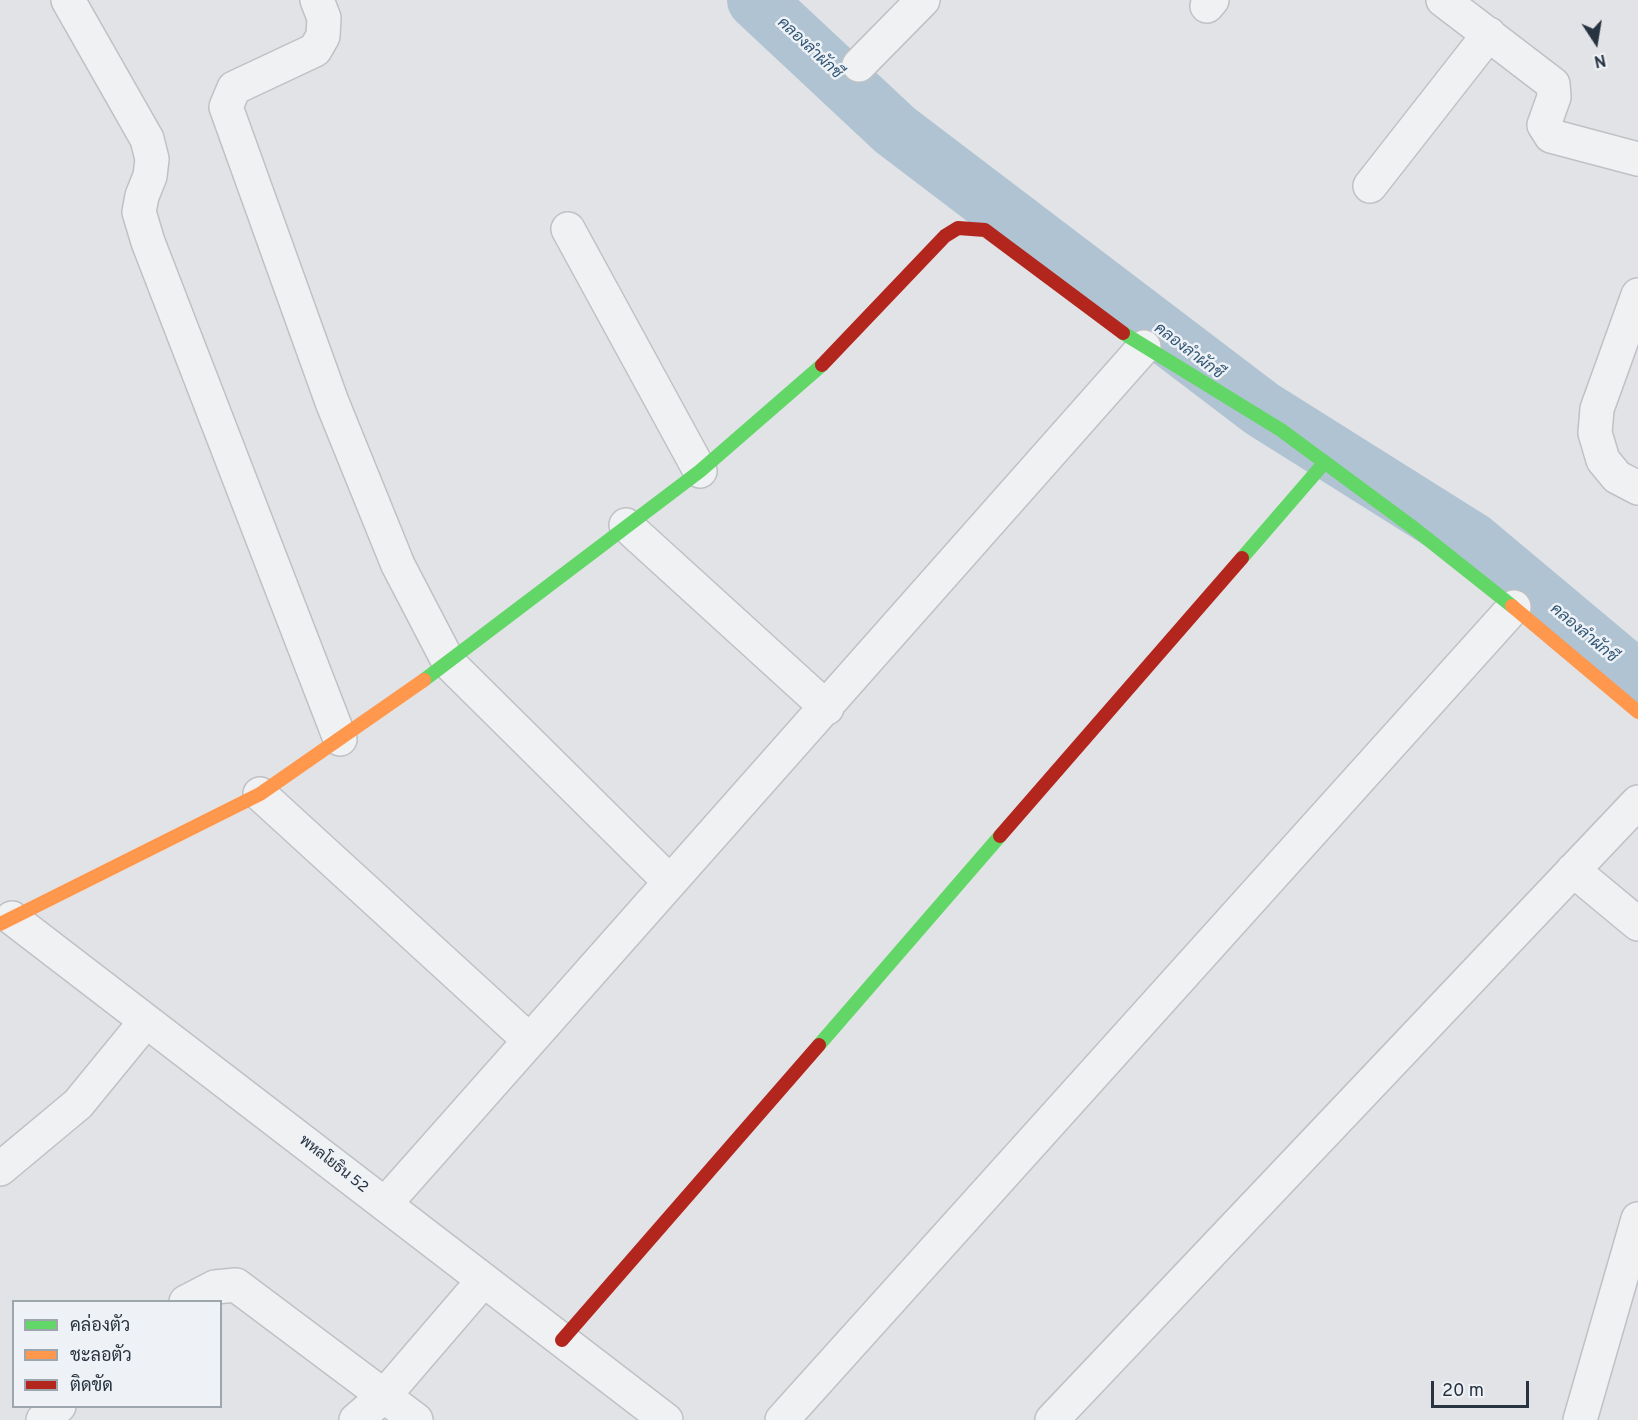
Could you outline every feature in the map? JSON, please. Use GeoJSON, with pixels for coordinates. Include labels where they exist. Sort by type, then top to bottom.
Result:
{"type":"FeatureCollection","features":[{"type":"Feature","properties":{"kind":"street"},"geometry":{"type":"LineString","coordinates":[[68,0],[147,139],[152,159],[150,176],[142,196],[139,212],[148,242],[340,739]]}},
{"type":"Feature","properties":{"kind":"street"},"geometry":{"type":"LineString","coordinates":[[317,0],[324,18],[323,36],[315,50],[234,88],[226,107],[337,413],[398,565],[449,663],[670,882]]}},
{"type":"Feature","properties":{"kind":"street"},"geometry":{"type":"LineString","coordinates":[[859,65],[923,0]]}},
{"type":"Feature","properties":{"kind":"street"},"geometry":{"type":"LineString","coordinates":[[1443,0],[1553,84],[1554,96],[1544,125],[1551,136],[1638,159]]}},
{"type":"Feature","properties":{"kind":"street"},"geometry":{"type":"LineString","coordinates":[[1370,186],[1489,34]]}},
{"type":"Feature","properties":{"kind":"street"},"geometry":{"type":"LineString","coordinates":[[6,921],[260,794],[449,663],[626,525],[700,471],[836,353],[945,236],[958,228],[971,227],[985,230],[1144,347],[1281,430],[1514,607],[1638,712]]}},
{"type":"Feature","properties":{"kind":"street"},"geometry":{"type":"LineString","coordinates":[[568,229],[700,471]]}},
{"type":"Feature","properties":{"kind":"street"},"geometry":{"type":"LineString","coordinates":[[1638,295],[1597,409],[1595,432],[1603,460],[1617,477],[1638,488]]}},
{"type":"Feature","properties":{"kind":"street"},"geometry":{"type":"LineString","coordinates":[[385,1204],[827,708],[1144,347]]}},
{"type":"Feature","properties":{"kind":"street"},"geometry":{"type":"LineString","coordinates":[[561,1340],[1325,462]]}},
{"type":"Feature","properties":{"kind":"street"},"geometry":{"type":"LineString","coordinates":[[626,525],[827,708]]}},
{"type":"Feature","properties":{"kind":"street"},"geometry":{"type":"LineString","coordinates":[[782,1420],[1514,607]]}},
{"type":"Feature","properties":{"kind":"street"},"geometry":{"type":"LineString","coordinates":[[260,794],[529,1040]]}},
{"type":"Feature","properties":{"kind":"street"},"geometry":{"type":"LineString","coordinates":[[1052,1420],[1638,802]]}},
{"type":"Feature","properties":{"kind":"street"},"geometry":{"type":"LineString","coordinates":[[1573,870],[1638,924]]}},
{"type":"Feature","properties":{"kind":"street","name":"พหลโยธิน 52"},"geometry":{"type":"LineString","coordinates":[[6,921],[146,1021],[483,1282],[666,1420]]}},
{"type":"Feature","properties":{"kind":"street"},"geometry":{"type":"LineString","coordinates":[[0,1169],[78,1104],[146,1021]]}},
{"type":"Feature","properties":{"kind":"street"},"geometry":{"type":"LineString","coordinates":[[1580,1420],[1638,1219]]}},
{"type":"Feature","properties":{"kind":"street"},"geometry":{"type":"LineString","coordinates":[[356,1420],[384,1396],[483,1282]]}},
{"type":"Feature","properties":{"kind":"street"},"geometry":{"type":"LineString","coordinates":[[190,1300],[215,1287],[236,1285],[416,1420]]}},
{"type":"Feature","properties":{"kind":"street"},"geometry":{"type":"LineString","coordinates":[[43,1420],[58,1408]]}},
{"type":"Feature","properties":{"kind":"waterway","name":"คลองลำผักชี"},"geometry":{"type":"LineString","coordinates":[[756,0],[895,130],[1262,409],[1472,541],[1638,680]]}},
{"type":"Feature","properties":{"kind":"traffic: fast"},"geometry":{"type":"LineString","coordinates":[[1123,333],[1281,430],[1415,529],[1512,606]]}},
{"type":"Feature","properties":{"kind":"traffic: fast"},"geometry":{"type":"LineString","coordinates":[[424,680],[700,471],[822,365]]}},
{"type":"Feature","properties":{"kind":"traffic: fast"},"geometry":{"type":"LineString","coordinates":[[1242,558],[1325,462]]}},
{"type":"Feature","properties":{"kind":"traffic: fast"},"geometry":{"type":"LineString","coordinates":[[819,1045],[1000,836]]}},
{"type":"Feature","properties":{"kind":"traffic: slow"},"geometry":{"type":"LineString","coordinates":[[1512,606],[1638,712]]}},
{"type":"Feature","properties":{"kind":"traffic: slow"},"geometry":{"type":"LineString","coordinates":[[0,924],[260,794],[424,680]]}},
{"type":"Feature","properties":{"kind":"traffic: jam"},"geometry":{"type":"LineString","coordinates":[[822,365],[945,236],[958,228],[985,230],[1123,333]]}},
{"type":"Feature","properties":{"kind":"traffic: jam"},"geometry":{"type":"LineString","coordinates":[[1000,836],[1242,558]]}},
{"type":"Feature","properties":{"kind":"traffic: jam"},"geometry":{"type":"LineString","coordinates":[[562,1340],[819,1045]]}}]}
